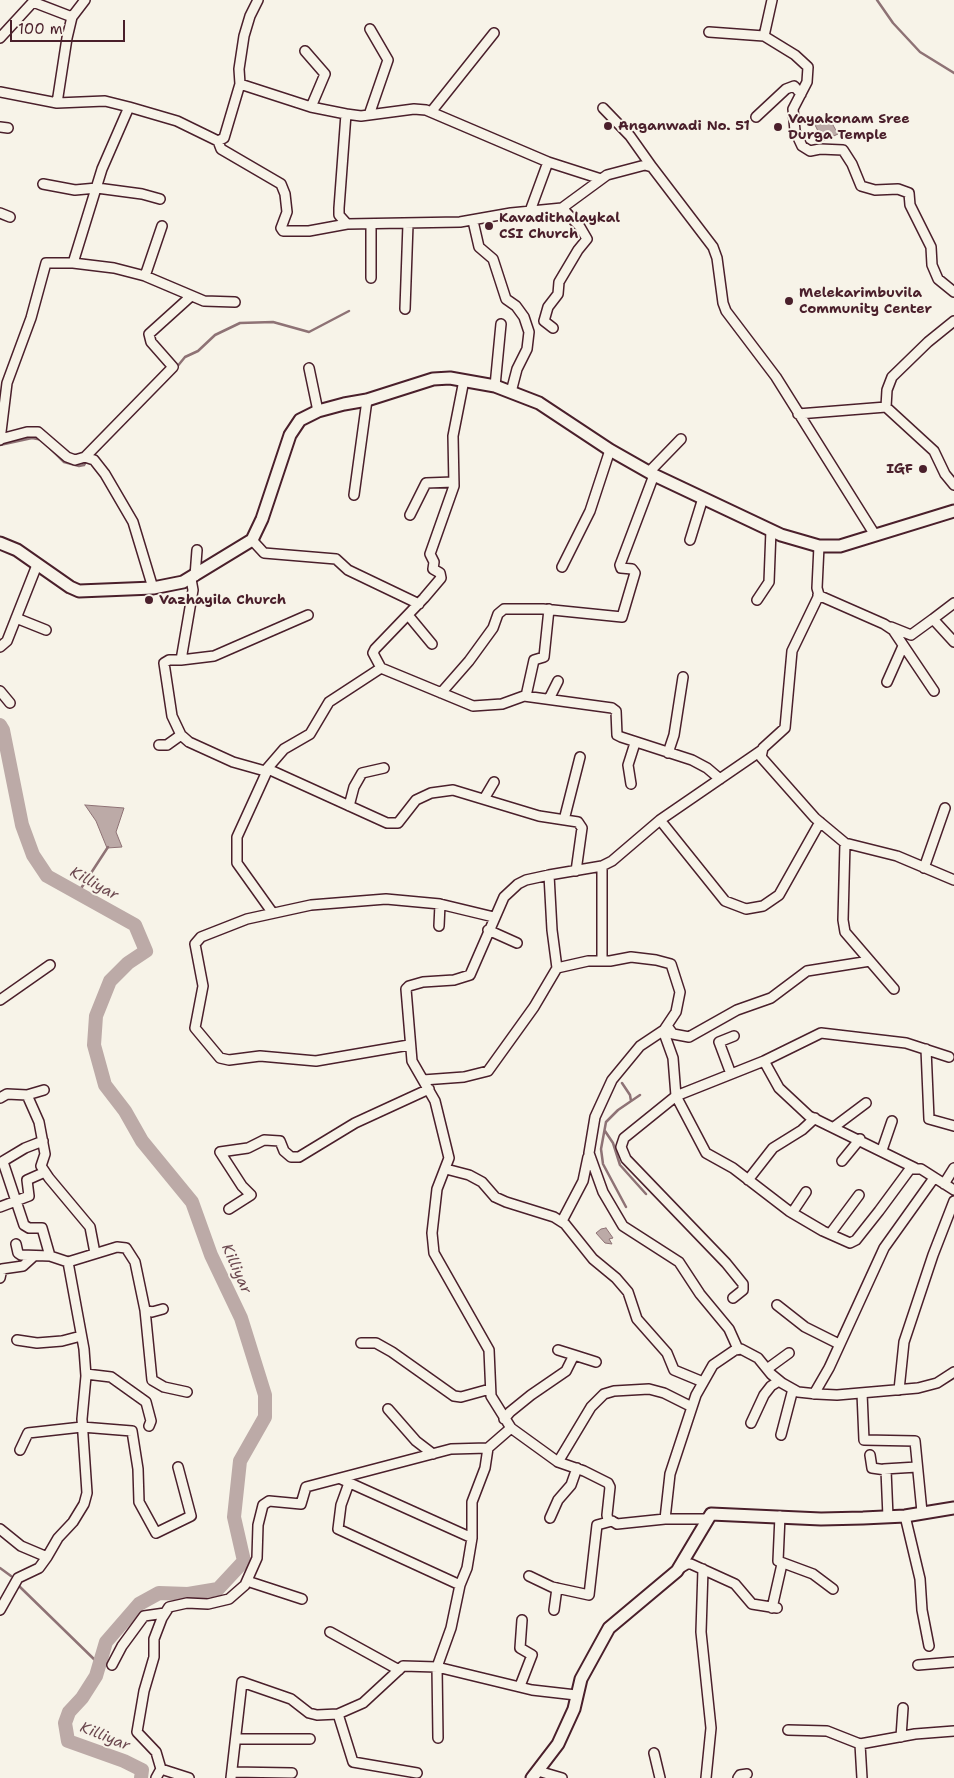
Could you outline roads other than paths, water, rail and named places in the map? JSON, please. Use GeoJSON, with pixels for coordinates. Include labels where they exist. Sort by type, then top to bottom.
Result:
{"type":"FeatureCollection","features":[{"type":"Feature","properties":{"kind":"street"},"geometry":{"type":"LineString","coordinates":[[57,103],[72,17],[85,0]]}},
{"type":"Feature","properties":{"kind":"street"},"geometry":{"type":"LineString","coordinates":[[218,141],[224,138],[240,84],[239,69],[244,36],[250,16],[258,0]]}},
{"type":"Feature","properties":{"kind":"street"},"geometry":{"type":"LineString","coordinates":[[764,36],[772,0]]}},
{"type":"Feature","properties":{"kind":"street"},"geometry":{"type":"LineString","coordinates":[[0,38],[33,2],[72,17]]}},
{"type":"Feature","properties":{"kind":"street"},"geometry":{"type":"LineString","coordinates":[[369,115],[388,60],[370,29]]}},
{"type":"Feature","properties":{"kind":"street"},"geometry":{"type":"LineString","coordinates":[[709,32],[764,36],[806,63],[808,72],[807,82],[794,106],[793,112],[795,131],[802,146],[810,151],[820,149],[843,150],[852,164],[861,186],[875,190],[898,189],[909,194],[910,205],[931,247],[932,265],[938,279],[954,292]]}},
{"type":"Feature","properties":{"kind":"street"},"geometry":{"type":"LineString","coordinates":[[431,112],[494,33]]}},
{"type":"Feature","properties":{"kind":"street"},"geometry":{"type":"LineString","coordinates":[[305,51],[325,74],[311,107]]}},
{"type":"Feature","properties":{"kind":"street"},"geometry":{"type":"LineString","coordinates":[[240,84],[311,107],[346,114],[369,115],[414,109],[431,112],[548,162],[601,179]]}},
{"type":"Feature","properties":{"kind":"street"},"geometry":{"type":"LineString","coordinates":[[756,117],[786,88],[794,86],[801,94]]}},
{"type":"Feature","properties":{"kind":"street"},"geometry":{"type":"LineString","coordinates":[[0,92],[57,103],[73,104],[105,101],[177,122],[218,141],[221,149],[281,184],[285,194],[286,212],[283,231],[308,231],[347,224],[473,221],[511,213],[562,208],[607,175],[640,166],[652,167]]}},
{"type":"Feature","properties":{"kind":"street"},"geometry":{"type":"LineString","coordinates":[[73,263],[102,169],[129,107]]}},
{"type":"Feature","properties":{"kind":"street"},"geometry":{"type":"LineString","coordinates":[[603,108],[630,136],[712,247],[717,258],[722,303],[726,311],[776,377],[874,535]]}},
{"type":"Feature","properties":{"kind":"street"},"geometry":{"type":"LineString","coordinates":[[346,114],[339,215],[347,224]]}},
{"type":"Feature","properties":{"kind":"street"},"geometry":{"type":"LineString","coordinates":[[530,211],[548,162]]}},
{"type":"Feature","properties":{"kind":"street"},"geometry":{"type":"LineString","coordinates":[[44,184],[87,190],[97,188],[142,194],[160,199]]}},
{"type":"Feature","properties":{"kind":"street"},"geometry":{"type":"LineString","coordinates":[[553,328],[544,320],[548,307],[558,294],[559,282],[578,250],[587,239],[580,227],[562,208]]}},
{"type":"Feature","properties":{"kind":"street"},"geometry":{"type":"LineString","coordinates":[[0,213],[10,217]]}},
{"type":"Feature","properties":{"kind":"street"},"geometry":{"type":"LineString","coordinates":[[473,221],[479,247],[493,259],[506,299],[520,312],[528,332],[527,350],[516,368],[511,392]]}},
{"type":"Feature","properties":{"kind":"street"},"geometry":{"type":"LineString","coordinates":[[371,224],[371,278]]}},
{"type":"Feature","properties":{"kind":"street"},"geometry":{"type":"LineString","coordinates":[[405,309],[408,224]]}},
{"type":"Feature","properties":{"kind":"street"},"geometry":{"type":"LineString","coordinates":[[145,276],[162,226]]}},
{"type":"Feature","properties":{"kind":"street"},"geometry":{"type":"LineString","coordinates":[[190,297],[149,334],[151,342],[173,367],[88,457],[75,460],[67,457],[38,432],[27,432],[1,440],[3,382],[31,318],[46,263],[73,263],[114,268],[145,276],[190,297],[204,301],[236,302]]}},
{"type":"Feature","properties":{"kind":"street"},"geometry":{"type":"LineString","coordinates":[[886,407],[887,390],[892,377],[928,342],[954,321]]}},
{"type":"Feature","properties":{"kind":"street"},"geometry":{"type":"LineString","coordinates":[[495,386],[501,324]]}},
{"type":"Feature","properties":{"kind":"street"},"geometry":{"type":"LineString","coordinates":[[309,368],[318,411]]}},
{"type":"Feature","properties":{"kind":"street"},"geometry":{"type":"LineString","coordinates":[[0,543],[17,550],[79,591],[153,588],[193,577],[252,540],[262,519],[290,435],[300,420],[318,411],[367,400],[433,379],[464,380],[495,386],[539,403],[610,450],[652,474],[771,530],[819,546],[840,546],[954,511]]}},
{"type":"Feature","properties":{"kind":"street"},"geometry":{"type":"LineString","coordinates":[[464,380],[453,436],[454,482],[430,554],[434,562],[433,569],[440,574],[441,578],[419,604],[375,649],[374,655],[381,668],[465,704],[478,706],[502,704],[526,696],[612,708],[616,711],[617,734],[635,743],[668,752],[706,768],[720,779]]}},
{"type":"Feature","properties":{"kind":"street"},"geometry":{"type":"LineString","coordinates":[[354,495],[367,400]]}},
{"type":"Feature","properties":{"kind":"street"},"geometry":{"type":"LineString","coordinates":[[798,414],[886,407],[934,451],[945,474],[954,485]]}},
{"type":"Feature","properties":{"kind":"street"},"geometry":{"type":"LineString","coordinates":[[441,693],[493,628],[500,612],[516,608],[549,609],[622,617],[635,573],[633,570],[622,569],[620,566],[652,474],[681,439]]}},
{"type":"Feature","properties":{"kind":"street"},"geometry":{"type":"LineString","coordinates":[[562,567],[590,511],[610,450]]}},
{"type":"Feature","properties":{"kind":"street"},"geometry":{"type":"LineString","coordinates":[[88,457],[105,474],[133,522],[153,588]]}},
{"type":"Feature","properties":{"kind":"street"},"geometry":{"type":"LineString","coordinates":[[410,515],[426,483],[454,482]]}},
{"type":"Feature","properties":{"kind":"street"},"geometry":{"type":"LineString","coordinates":[[690,540],[703,498]]}},
{"type":"Feature","properties":{"kind":"street"},"geometry":{"type":"LineString","coordinates":[[757,600],[769,582],[771,530]]}},
{"type":"Feature","properties":{"kind":"street"},"geometry":{"type":"LineString","coordinates":[[252,540],[264,553],[336,559],[348,570],[419,604]]}},
{"type":"Feature","properties":{"kind":"street"},"geometry":{"type":"LineString","coordinates":[[706,1519],[665,1519],[617,1524],[608,1520],[610,1487],[608,1483],[577,1468],[558,1462],[511,1428],[504,1419],[491,1396],[489,1350],[434,1253],[432,1233],[437,1189],[449,1158],[448,1145],[439,1112],[430,1089],[412,1061],[409,1045],[406,989],[409,986],[454,980],[470,975],[504,897],[518,884],[526,880],[549,875],[602,866],[612,861],[660,820],[762,750],[785,728],[792,652],[818,595],[819,546]]}},
{"type":"Feature","properties":{"kind":"street"},"geometry":{"type":"LineString","coordinates":[[181,660],[193,590],[197,550]]}},
{"type":"Feature","properties":{"kind":"street"},"geometry":{"type":"LineString","coordinates":[[4,644],[37,565]]}},
{"type":"Feature","properties":{"kind":"street"},"geometry":{"type":"LineString","coordinates":[[818,595],[911,635],[954,603]]}},
{"type":"Feature","properties":{"kind":"street"},"geometry":{"type":"LineString","coordinates":[[526,696],[534,660],[544,657],[549,609]]}},
{"type":"Feature","properties":{"kind":"street"},"geometry":{"type":"LineString","coordinates":[[308,615],[214,656],[169,660],[164,663],[172,716],[181,735],[198,748],[260,772],[268,769],[387,823],[398,823],[416,800],[431,793],[453,790],[539,816],[578,822],[582,826],[576,871]]}},
{"type":"Feature","properties":{"kind":"street"},"geometry":{"type":"LineString","coordinates":[[408,615],[432,644]]}},
{"type":"Feature","properties":{"kind":"street"},"geometry":{"type":"LineString","coordinates":[[16,618],[46,630]]}},
{"type":"Feature","properties":{"kind":"street"},"geometry":{"type":"LineString","coordinates":[[933,619],[954,642]]}},
{"type":"Feature","properties":{"kind":"street"},"geometry":{"type":"LineString","coordinates":[[886,625],[893,630],[934,691]]}},
{"type":"Feature","properties":{"kind":"street"},"geometry":{"type":"LineString","coordinates":[[887,682],[903,646]]}},
{"type":"Feature","properties":{"kind":"street"},"geometry":{"type":"LineString","coordinates":[[272,912],[237,863],[237,837],[268,769],[284,749],[310,734],[329,702],[381,668]]}},
{"type":"Feature","properties":{"kind":"street"},"geometry":{"type":"LineString","coordinates":[[668,752],[674,735],[683,676]]}},
{"type":"Feature","properties":{"kind":"street"},"geometry":{"type":"LineString","coordinates":[[549,699],[558,681]]}},
{"type":"Feature","properties":{"kind":"street"},"geometry":{"type":"LineString","coordinates":[[0,691],[10,703]]}},
{"type":"Feature","properties":{"kind":"street"},"geometry":{"type":"LineString","coordinates":[[159,745],[167,745],[181,735]]}},
{"type":"Feature","properties":{"kind":"street"},"geometry":{"type":"LineString","coordinates":[[631,784],[628,765],[635,743]]}},
{"type":"Feature","properties":{"kind":"street"},"geometry":{"type":"LineString","coordinates":[[762,750],[763,761],[820,822],[845,843],[897,856],[954,880]]}},
{"type":"Feature","properties":{"kind":"street"},"geometry":{"type":"LineString","coordinates":[[564,820],[580,757]]}},
{"type":"Feature","properties":{"kind":"street"},"geometry":{"type":"LineString","coordinates":[[349,806],[354,787],[362,773],[384,768]]}},
{"type":"Feature","properties":{"kind":"street"},"geometry":{"type":"LineString","coordinates":[[484,800],[494,782]]}},
{"type":"Feature","properties":{"kind":"street"},"geometry":{"type":"LineString","coordinates":[[924,868],[945,808]]}},
{"type":"Feature","properties":{"kind":"street"},"geometry":{"type":"LineString","coordinates":[[660,820],[726,901],[746,909],[763,906],[779,895],[820,822]]}},
{"type":"Feature","properties":{"kind":"street"},"geometry":{"type":"LineString","coordinates":[[845,843],[845,932],[894,989]]}},
{"type":"Feature","properties":{"kind":"street"},"geometry":{"type":"LineString","coordinates":[[602,866],[602,960]]}},
{"type":"Feature","properties":{"kind":"street"},"geometry":{"type":"LineString","coordinates":[[423,1080],[464,1076],[488,1071],[534,1007],[557,968],[552,930],[549,875]]}},
{"type":"Feature","properties":{"kind":"street"},"geometry":{"type":"LineString","coordinates":[[409,1045],[316,1061],[260,1056],[229,1060],[217,1056],[195,1028],[203,986],[195,944],[201,937],[247,919],[311,905],[386,899],[440,904],[494,917]]}},
{"type":"Feature","properties":{"kind":"street"},"geometry":{"type":"LineString","coordinates":[[439,926],[440,904]]}},
{"type":"Feature","properties":{"kind":"street"},"geometry":{"type":"LineString","coordinates":[[488,930],[518,943]]}},
{"type":"Feature","properties":{"kind":"street"},"geometry":{"type":"LineString","coordinates":[[557,968],[575,962],[610,961],[631,957],[644,958],[671,964],[680,992],[676,1012],[665,1028],[640,1046],[612,1080],[595,1117],[583,1181],[562,1221]]}},
{"type":"Feature","properties":{"kind":"street"},"geometry":{"type":"LineString","coordinates":[[665,1028],[673,1034],[689,1037],[737,1010],[771,998],[807,971],[870,961]]}},
{"type":"Feature","properties":{"kind":"street"},"geometry":{"type":"LineString","coordinates":[[0,1000],[50,965]]}},
{"type":"Feature","properties":{"kind":"street"},"geometry":{"type":"LineString","coordinates":[[665,1028],[673,1058],[676,1096],[706,1153],[733,1168],[792,1213],[830,1234],[847,1242],[853,1242],[880,1211],[907,1172],[915,1168]]}},
{"type":"Feature","properties":{"kind":"street"},"geometry":{"type":"LineString","coordinates":[[733,1298],[743,1290],[739,1279],[626,1159],[621,1146],[624,1138],[676,1096],[764,1061],[821,1033],[876,1041],[906,1043],[950,1057]]}},
{"type":"Feature","properties":{"kind":"street"},"geometry":{"type":"LineString","coordinates":[[731,1074],[719,1042],[734,1036]]}},
{"type":"Feature","properties":{"kind":"street"},"geometry":{"type":"LineString","coordinates":[[926,1049],[929,1119],[954,1126]]}},
{"type":"Feature","properties":{"kind":"street"},"geometry":{"type":"LineString","coordinates":[[764,1061],[779,1088],[809,1116],[882,1150],[915,1168],[921,1169],[954,1190]]}},
{"type":"Feature","properties":{"kind":"street"},"geometry":{"type":"LineString","coordinates":[[228,1209],[252,1195],[242,1186],[220,1152],[248,1148],[264,1140],[280,1141],[284,1151],[292,1156],[299,1157],[355,1124],[392,1105],[430,1089]]}},
{"type":"Feature","properties":{"kind":"street"},"geometry":{"type":"LineString","coordinates":[[0,1098],[7,1094],[27,1095],[44,1090]]}},
{"type":"Feature","properties":{"kind":"street"},"geometry":{"type":"LineString","coordinates":[[27,1095],[40,1122],[45,1154],[41,1166],[90,1227],[95,1254]]}},
{"type":"Feature","properties":{"kind":"street"},"geometry":{"type":"LineString","coordinates":[[834,1127],[866,1103]]}},
{"type":"Feature","properties":{"kind":"street"},"geometry":{"type":"LineString","coordinates":[[748,1180],[773,1148],[802,1130],[815,1118]]}},
{"type":"Feature","properties":{"kind":"street"},"geometry":{"type":"LineString","coordinates":[[882,1150],[892,1121]]}},
{"type":"Feature","properties":{"kind":"street"},"geometry":{"type":"LineString","coordinates":[[842,1161],[860,1140]]}},
{"type":"Feature","properties":{"kind":"street"},"geometry":{"type":"LineString","coordinates":[[43,1141],[25,1148],[1,1163],[24,1225],[29,1228],[42,1228],[50,1256]]}},
{"type":"Feature","properties":{"kind":"street"},"geometry":{"type":"LineString","coordinates":[[588,1153],[603,1192],[623,1226],[679,1262],[700,1294],[728,1329],[738,1349],[758,1358],[779,1381],[793,1389],[814,1394],[837,1395],[918,1388],[937,1383],[954,1372]]}},
{"type":"Feature","properties":{"kind":"street"},"geometry":{"type":"LineString","coordinates":[[944,1184],[954,1168]]}},
{"type":"Feature","properties":{"kind":"street"},"geometry":{"type":"LineString","coordinates":[[446,1169],[470,1175],[482,1182],[495,1197],[562,1221],[593,1259],[616,1278],[628,1292],[637,1319],[666,1353],[674,1370],[703,1382]]}},
{"type":"Feature","properties":{"kind":"street"},"geometry":{"type":"LineString","coordinates":[[0,1207],[28,1196],[27,1180],[45,1172]]}},
{"type":"Feature","properties":{"kind":"street"},"geometry":{"type":"LineString","coordinates":[[814,1394],[829,1368],[884,1248],[934,1178]]}},
{"type":"Feature","properties":{"kind":"street"},"geometry":{"type":"LineString","coordinates":[[792,1213],[806,1192]]}},
{"type":"Feature","properties":{"kind":"street"},"geometry":{"type":"LineString","coordinates":[[830,1234],[859,1195]]}},
{"type":"Feature","properties":{"kind":"street"},"geometry":{"type":"LineString","coordinates":[[899,1390],[904,1342],[933,1254],[954,1201]]}},
{"type":"Feature","properties":{"kind":"street"},"geometry":{"type":"LineString","coordinates":[[16,1244],[18,1253],[50,1256],[68,1262],[117,1247],[127,1249],[135,1262],[145,1310],[152,1380],[164,1387],[187,1392]]}},
{"type":"Feature","properties":{"kind":"street"},"geometry":{"type":"LineString","coordinates":[[0,1278],[2,1269],[23,1266],[34,1256]]}},
{"type":"Feature","properties":{"kind":"street"},"geometry":{"type":"LineString","coordinates":[[0,1610],[18,1578],[39,1568],[84,1504],[87,1493],[82,1428],[86,1374],[68,1262]]}},
{"type":"Feature","properties":{"kind":"street"},"geometry":{"type":"LineString","coordinates":[[777,1304],[805,1327],[839,1344]]}},
{"type":"Feature","properties":{"kind":"street"},"geometry":{"type":"LineString","coordinates":[[145,1310],[152,1312],[163,1309]]}},
{"type":"Feature","properties":{"kind":"street"},"geometry":{"type":"LineString","coordinates":[[17,1340],[37,1342],[62,1341],[81,1336]]}},
{"type":"Feature","properties":{"kind":"street"},"geometry":{"type":"LineString","coordinates":[[361,1343],[376,1343],[392,1352],[454,1396],[460,1398],[490,1388]]}},
{"type":"Feature","properties":{"kind":"street"},"geometry":{"type":"LineString","coordinates":[[665,1519],[670,1474],[692,1407],[713,1365],[738,1349]]}},
{"type":"Feature","properties":{"kind":"street"},"geometry":{"type":"LineString","coordinates":[[558,1350],[596,1362]]}},
{"type":"Feature","properties":{"kind":"street"},"geometry":{"type":"LineString","coordinates":[[768,1369],[789,1353]]}},
{"type":"Feature","properties":{"kind":"street"},"geometry":{"type":"LineString","coordinates":[[504,1419],[510,1412],[566,1371],[574,1354]]}},
{"type":"Feature","properties":{"kind":"street"},"geometry":{"type":"LineString","coordinates":[[86,1374],[110,1377],[146,1402],[151,1421],[149,1426]]}},
{"type":"Feature","properties":{"kind":"street"},"geometry":{"type":"LineString","coordinates":[[751,1423],[764,1395],[771,1386],[779,1381]]}},
{"type":"Feature","properties":{"kind":"street"},"geometry":{"type":"LineString","coordinates":[[558,1462],[591,1407],[604,1394],[614,1391],[649,1389],[676,1397],[692,1407]]}},
{"type":"Feature","properties":{"kind":"street"},"geometry":{"type":"LineString","coordinates":[[781,1434],[793,1389]]}},
{"type":"Feature","properties":{"kind":"street"},"geometry":{"type":"LineString","coordinates":[[862,1393],[864,1440],[915,1441],[922,1512]]}},
{"type":"Feature","properties":{"kind":"street"},"geometry":{"type":"LineString","coordinates":[[388,1409],[416,1440],[433,1454]]}},
{"type":"Feature","properties":{"kind":"street"},"geometry":{"type":"LineString","coordinates":[[20,1450],[28,1433],[82,1428],[132,1431],[138,1470],[139,1502],[156,1533],[191,1516],[178,1467]]}},
{"type":"Feature","properties":{"kind":"street"},"geometry":{"type":"LineString","coordinates":[[156,1778],[161,1769],[156,1752],[137,1732],[144,1691],[154,1657],[154,1639],[169,1608],[187,1603],[208,1604],[229,1599],[247,1581],[257,1558],[258,1525],[263,1505],[269,1501],[301,1504],[306,1487],[345,1481],[451,1449],[488,1448],[511,1428]]}},
{"type":"Feature","properties":{"kind":"street"},"geometry":{"type":"LineString","coordinates":[[438,1738],[438,1667],[451,1628],[460,1586],[468,1568],[472,1538],[472,1502],[485,1468],[488,1448]]}},
{"type":"Feature","properties":{"kind":"street"},"geometry":{"type":"LineString","coordinates":[[870,1455],[872,1468],[918,1467]]}},
{"type":"Feature","properties":{"kind":"street"},"geometry":{"type":"LineString","coordinates":[[550,1518],[558,1500],[570,1486],[577,1468]]}},
{"type":"Feature","properties":{"kind":"street"},"geometry":{"type":"LineString","coordinates":[[884,1468],[888,1517]]}},
{"type":"Feature","properties":{"kind":"street"},"geometry":{"type":"LineString","coordinates":[[345,1481],[472,1538]]}},
{"type":"Feature","properties":{"kind":"street"},"geometry":{"type":"LineString","coordinates":[[345,1481],[338,1529],[460,1586]]}},
{"type":"Feature","properties":{"kind":"street"},"geometry":{"type":"LineString","coordinates":[[677,1571],[706,1519],[714,1512],[821,1519],[905,1516],[954,1508]]}},
{"type":"Feature","properties":{"kind":"street"},"geometry":{"type":"LineString","coordinates":[[562,1778],[535,1774],[558,1744],[574,1709],[576,1695],[592,1657],[609,1628],[687,1564],[703,1569],[735,1584],[752,1604],[774,1608],[782,1564],[778,1557],[780,1516]]}},
{"type":"Feature","properties":{"kind":"street"},"geometry":{"type":"LineString","coordinates":[[905,1516],[920,1579],[922,1610],[929,1646]]}},
{"type":"Feature","properties":{"kind":"street"},"geometry":{"type":"LineString","coordinates":[[529,1576],[557,1588],[589,1595],[597,1525],[612,1521]]}},
{"type":"Feature","properties":{"kind":"street"},"geometry":{"type":"LineString","coordinates":[[0,1529],[21,1546],[47,1557]]}},
{"type":"Feature","properties":{"kind":"street"},"geometry":{"type":"LineString","coordinates":[[782,1564],[811,1573],[833,1589]]}},
{"type":"Feature","properties":{"kind":"street"},"geometry":{"type":"LineString","coordinates":[[703,1569],[701,1632],[711,1728],[706,1778]]}},
{"type":"Feature","properties":{"kind":"street"},"geometry":{"type":"LineString","coordinates":[[247,1581],[302,1599]]}},
{"type":"Feature","properties":{"kind":"street"},"geometry":{"type":"LineString","coordinates":[[554,1610],[557,1588]]}},
{"type":"Feature","properties":{"kind":"street"},"geometry":{"type":"LineString","coordinates":[[112,1666],[122,1646],[144,1616],[165,1613]]}},
{"type":"Feature","properties":{"kind":"street"},"geometry":{"type":"LineString","coordinates":[[520,1686],[532,1655],[520,1648],[522,1620]]}},
{"type":"Feature","properties":{"kind":"street"},"geometry":{"type":"LineString","coordinates":[[330,1632],[399,1670]]}},
{"type":"Feature","properties":{"kind":"street"},"geometry":{"type":"LineString","coordinates":[[918,1665],[954,1662]]}},
{"type":"Feature","properties":{"kind":"street"},"geometry":{"type":"LineString","coordinates":[[292,1773],[232,1775],[242,1682],[291,1699],[309,1713],[317,1715],[338,1714],[363,1703],[403,1666],[438,1667],[520,1686],[576,1695]]}},
{"type":"Feature","properties":{"kind":"street"},"geometry":{"type":"LineString","coordinates":[[901,1737],[903,1708]]}},
{"type":"Feature","properties":{"kind":"street"},"geometry":{"type":"LineString","coordinates":[[338,1714],[353,1762],[417,1774]]}},
{"type":"Feature","properties":{"kind":"street"},"geometry":{"type":"LineString","coordinates":[[788,1730],[827,1731],[860,1744],[954,1731]]}},
{"type":"Feature","properties":{"kind":"street"},"geometry":{"type":"LineString","coordinates":[[236,1739],[310,1739]]}},
{"type":"Feature","properties":{"kind":"street"},"geometry":{"type":"LineString","coordinates":[[860,1744],[862,1778]]}},
{"type":"Feature","properties":{"kind":"street"},"geometry":{"type":"LineString","coordinates":[[654,1753],[660,1778]]}},
{"type":"Feature","properties":{"kind":"street"},"geometry":{"type":"LineString","coordinates":[[161,1769],[189,1778]]}},
{"type":"Feature","properties":{"kind":"waterway"},"geometry":{"type":"LineString","coordinates":[[877,0],[893,23],[920,52],[954,73]]}},
{"type":"Feature","properties":{"kind":"waterway"},"geometry":{"type":"LineString","coordinates":[[176,368],[185,357],[198,351],[215,335],[240,323],[273,322],[309,332],[349,311]]}},
{"type":"Feature","properties":{"kind":"waterway"},"geometry":{"type":"LineString","coordinates":[[0,445],[32,438],[43,440]]}},
{"type":"Feature","properties":{"kind":"waterway"},"geometry":{"type":"LineString","coordinates":[[51,449],[64,462],[79,466],[84,465],[87,460]]}},
{"type":"Feature","properties":{"kind":"waterway","name":"Killiyar"},"geometry":{"type":"LineString","coordinates":[[0,725],[3,730],[22,825],[33,855],[47,876],[135,925],[146,951],[128,963],[110,981],[96,1016],[94,1045],[105,1085],[125,1111],[142,1141],[192,1202],[211,1255],[241,1318],[265,1395],[265,1417],[240,1461],[234,1517],[244,1561],[218,1589],[188,1594],[159,1593],[139,1604],[106,1642],[96,1676],[82,1698],[69,1712],[65,1723],[68,1741],[124,1761],[142,1770],[141,1778]]}},
{"type":"Feature","properties":{"kind":"waterway"},"geometry":{"type":"LineString","coordinates":[[78,893],[108,847]]}},
{"type":"Feature","properties":{"kind":"waterway"},"geometry":{"type":"LineString","coordinates":[[622,1083],[630,1095],[631,1101]]}},
{"type":"Feature","properties":{"kind":"waterway"},"geometry":{"type":"LineString","coordinates":[[626,1207],[603,1164],[601,1149],[606,1122],[618,1110],[640,1095]]}},
{"type":"Feature","properties":{"kind":"waterway"},"geometry":{"type":"LineString","coordinates":[[605,1131],[613,1143],[620,1165],[646,1194]]}},
{"type":"Feature","properties":{"kind":"waterway"},"geometry":{"type":"LineString","coordinates":[[600,1270],[616,1284]]}},
{"type":"Feature","properties":{"kind":"waterway"},"geometry":{"type":"LineString","coordinates":[[0,1568],[11,1576]]}},
{"type":"Feature","properties":{"kind":"waterway"},"geometry":{"type":"LineString","coordinates":[[19,1586],[99,1664]]}},
{"type":"Feature","properties":{"kind":"place","name":"Anganwadi No. 51"},"geometry":{"type":"Point","coordinates":[608,126]}},
{"type":"Feature","properties":{"kind":"place","name":"Vayakonam Sree Durga Temple"},"geometry":{"type":"Point","coordinates":[778,127]}},
{"type":"Feature","properties":{"kind":"place","name":"Kavadithalaykal CSI Church"},"geometry":{"type":"Point","coordinates":[489,226]}},
{"type":"Feature","properties":{"kind":"place","name":"Melekarimbuvila Community Center"},"geometry":{"type":"Point","coordinates":[789,301]}},
{"type":"Feature","properties":{"kind":"place","name":"IGF"},"geometry":{"type":"Point","coordinates":[923,469]}},
{"type":"Feature","properties":{"kind":"place","name":"Vazhayila Church"},"geometry":{"type":"Point","coordinates":[149,600]}}]}
